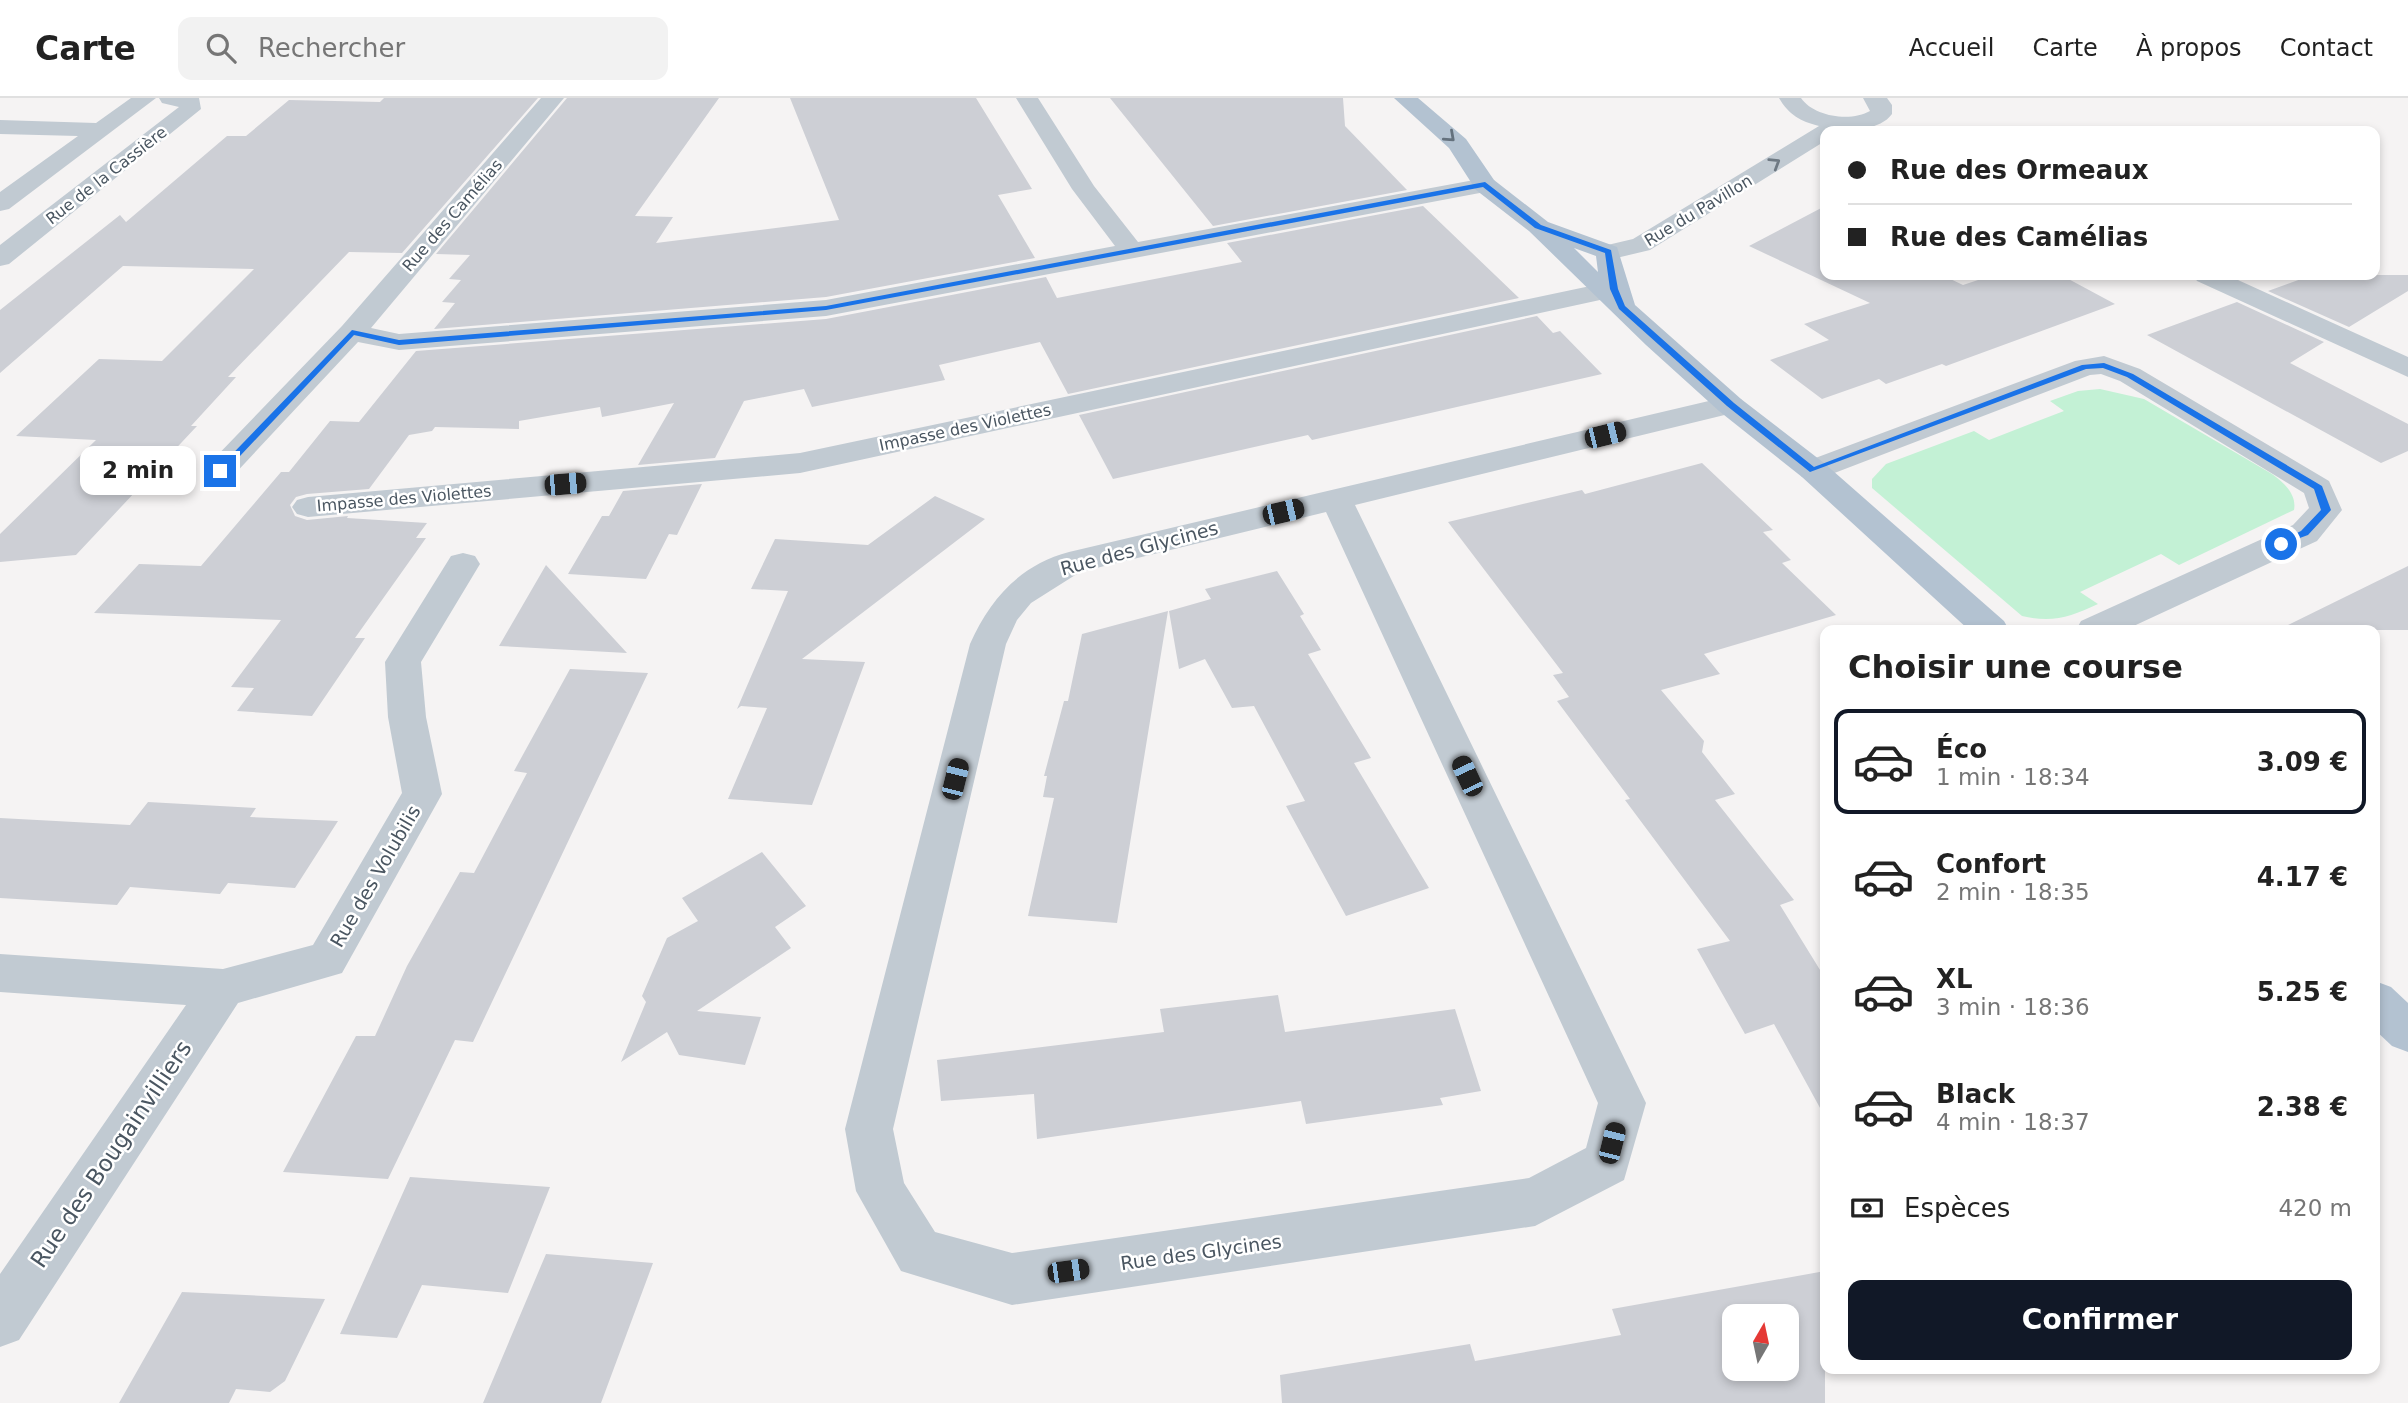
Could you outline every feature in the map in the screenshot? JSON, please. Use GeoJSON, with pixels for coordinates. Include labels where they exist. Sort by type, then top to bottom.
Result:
{"type":"FeatureCollection","features":[{"type":"Feature","properties":{"kind":"main road"},"geometry":{"type":"LineString","coordinates":[[1405,98],[1458,145],[1485,185],[1538,226],[1730,405],[1813,470],[1985,625]]}},
{"type":"Feature","properties":{"kind":"main road"},"geometry":{"type":"LineString","coordinates":[[1538,226],[1608,251],[1613,296]]}},
{"type":"Feature","properties":{"kind":"main road"},"geometry":{"type":"LineString","coordinates":[[2380,1006],[2408,1032]]}},
{"type":"Feature","properties":{"kind":"street"},"geometry":{"type":"LineString","coordinates":[[0,204],[145,98]]}},
{"type":"Feature","properties":{"kind":"street","name":"Rue de la Cassière"},"geometry":{"type":"LineString","coordinates":[[0,258],[190,109],[190,101],[170,98]]}},
{"type":"Feature","properties":{"kind":"street","name":"Rue des Camélias"},"geometry":{"type":"LineString","coordinates":[[220,471],[352,332],[553,98]]}},
{"type":"Feature","properties":{"kind":"street"},"geometry":{"type":"LineString","coordinates":[[1027,98],[1084,189],[1132,251]]}},
{"type":"Feature","properties":{"kind":"street"},"geometry":{"type":"LineString","coordinates":[[1795,104],[1821,119],[1847,123],[1881,115]]}},
{"type":"Feature","properties":{"kind":"street","name":"Rue du Pavillon"},"geometry":{"type":"LineString","coordinates":[[1608,251],[1797,124],[1795,104]]}},
{"type":"Feature","properties":{"kind":"street","name":"Rue du Pavillon"},"geometry":{"type":"LineString","coordinates":[[1839,126],[1847,123]]}},
{"type":"Feature","properties":{"kind":"street"},"geometry":{"type":"LineString","coordinates":[[0,127],[99,130]]}},
{"type":"Feature","properties":{"kind":"street","name":"Rue du Pavillon"},"geometry":{"type":"LineString","coordinates":[[1608,251],[1641,245],[1820,134]]}},
{"type":"Feature","properties":{"kind":"street"},"geometry":{"type":"LineString","coordinates":[[352,332],[399,342],[826,308],[1485,185]]}},
{"type":"Feature","properties":{"kind":"street"},"geometry":{"type":"LineString","coordinates":[[2217,280],[2408,368]]}},
{"type":"Feature","properties":{"kind":"street","name":"Impasse des Violettes"},"geometry":{"type":"LineString","coordinates":[[308,507],[800,463],[1613,296]]}},
{"type":"Feature","properties":{"kind":"street"},"geometry":{"type":"LineString","coordinates":[[1813,470],[2085,367],[2104,365],[2130,375],[2318,488],[2326,510],[2305,533],[2105,625]]}},
{"type":"Feature","properties":{"kind":"street","name":"Rue des Glycines"},"geometry":{"type":"LineString","coordinates":[[1337,500],[1622,1103],[1607,1163],[1535,1202],[1012,1279],[919,1253],[881,1191],[869,1129],[988,644],[1000,614],[1017,593],[1069,562],[1730,405]]}},
{"type":"Feature","properties":{"kind":"street","name":"Rue des Volubilis"},"geometry":{"type":"LineString","coordinates":[[0,973],[223,988],[327,960],[422,794],[407,717],[403,662],[463,564]]}},
{"type":"Feature","properties":{"kind":"street","name":"Rue des Bougainvilliers"},"geometry":{"type":"LineString","coordinates":[[0,1321],[80,1197],[223,988]]}},
{"type":"Feature","properties":{"kind":"green space"},"geometry":{"type":"Polygon","coordinates":[[[2100,389],[2144,399],[2272,474],[2292,494],[2294,510],[2179,565],[2161,554],[2080,592],[2098,604],[2070,615],[2043,619],[2022,616],[1872,488],[1872,479],[1886,464],[1974,431],[1989,440],[2064,411],[2050,401],[2078,391],[2100,389]]]}},
{"type":"Feature","properties":{"kind":"building"},"geometry":{"type":"Polygon","coordinates":[[[384,98],[538,98],[402,253],[349,252],[228,377],[236,377],[191,426],[197,426],[76,555],[0,562],[0,534],[96,440],[16,436],[99,359],[162,361],[254,269],[123,266],[0,373],[0,310],[120,215],[126,222],[227,136],[246,136],[289,100],[380,102],[384,98]]]}},
{"type":"Feature","properties":{"kind":"building"},"geometry":{"type":"Polygon","coordinates":[[[567,98],[719,98],[635,216],[673,217],[656,243],[839,220],[790,98],[976,98],[1032,189],[998,195],[1035,258],[826,297],[434,329],[455,303],[442,302],[461,280],[449,279],[470,255],[436,254],[567,98]]]}},
{"type":"Feature","properties":{"kind":"building"},"geometry":{"type":"Polygon","coordinates":[[[1110,98],[1343,98],[1345,126],[1407,190],[1213,226],[1110,98]]]}},
{"type":"Feature","properties":{"kind":"building"},"geometry":{"type":"Polygon","coordinates":[[[1423,206],[1519,298],[1068,394],[1040,342],[939,365],[945,380],[812,407],[804,389],[744,401],[715,458],[638,465],[674,403],[602,417],[600,407],[519,421],[519,429],[435,427],[432,431],[409,435],[369,489],[307,494],[296,497],[290,505],[295,516],[307,520],[348,516],[347,518],[427,523],[416,538],[426,538],[355,638],[365,638],[312,716],[237,711],[254,688],[231,687],[281,620],[94,613],[139,564],[201,566],[281,472],[289,472],[330,421],[359,422],[416,351],[826,319],[1046,277],[1057,298],[1242,262],[1227,243],[1423,206]]]}},
{"type":"Feature","properties":{"kind":"building"},"geometry":{"type":"Polygon","coordinates":[[[1820,209],[1820,279],[1749,246],[1820,209]]]}},
{"type":"Feature","properties":{"kind":"building"},"geometry":{"type":"Polygon","coordinates":[[[2380,275],[2408,275],[2408,291],[2349,327],[2268,291],[2298,280],[2380,280],[2380,275]]]}},
{"type":"Feature","properties":{"kind":"building"},"geometry":{"type":"Polygon","coordinates":[[[1821,280],[1952,280],[1963,285],[1978,280],[2070,280],[2115,304],[1946,366],[1942,364],[1886,384],[1879,379],[1822,399],[1770,360],[1829,340],[1804,324],[1870,303],[1821,280]]]}},
{"type":"Feature","properties":{"kind":"building"},"geometry":{"type":"Polygon","coordinates":[[[2237,302],[2324,342],[2290,363],[2408,424],[2408,451],[2381,463],[2147,335],[2237,302]]]}},
{"type":"Feature","properties":{"kind":"building"},"geometry":{"type":"Polygon","coordinates":[[[1537,316],[1553,333],[1560,331],[1602,374],[1312,440],[1308,435],[1113,479],[1079,415],[1537,316]]]}},
{"type":"Feature","properties":{"kind":"building"},"geometry":{"type":"Polygon","coordinates":[[[1702,463],[1773,530],[1763,532],[1791,560],[1782,563],[1836,615],[1704,654],[1720,674],[1661,690],[1704,741],[1702,752],[1735,794],[1715,800],[1794,900],[1780,905],[1820,970],[1820,1108],[1774,1024],[1745,1034],[1697,949],[1730,941],[1625,800],[1630,799],[1557,701],[1569,697],[1553,675],[1563,673],[1448,522],[1582,490],[1585,494],[1702,463]]]}},
{"type":"Feature","properties":{"kind":"building"},"geometry":{"type":"Polygon","coordinates":[[[702,484],[677,535],[669,534],[646,579],[568,574],[602,516],[609,516],[623,491],[702,484]]]}},
{"type":"Feature","properties":{"kind":"building"},"geometry":{"type":"Polygon","coordinates":[[[935,496],[985,519],[802,659],[865,662],[812,805],[728,799],[767,708],[741,706],[737,709],[788,591],[751,589],[775,539],[868,545],[935,496]]]}},
{"type":"Feature","properties":{"kind":"building"},"geometry":{"type":"Polygon","coordinates":[[[546,565],[627,653],[499,646],[546,565]]]}},
{"type":"Feature","properties":{"kind":"building"},"geometry":{"type":"Polygon","coordinates":[[[2408,566],[2408,630],[2380,630],[2380,625],[2288,625],[2408,566]]]}},
{"type":"Feature","properties":{"kind":"building"},"geometry":{"type":"Polygon","coordinates":[[[1277,571],[1304,614],[1300,616],[1321,650],[1308,654],[1371,758],[1354,763],[1429,888],[1346,916],[1286,806],[1305,801],[1254,706],[1232,708],[1205,659],[1179,669],[1169,611],[1211,599],[1205,589],[1277,571]]]}},
{"type":"Feature","properties":{"kind":"building"},"geometry":{"type":"Polygon","coordinates":[[[1168,611],[1117,923],[1028,916],[1054,798],[1043,797],[1047,776],[1044,776],[1064,701],[1068,701],[1082,634],[1168,611]]]}},
{"type":"Feature","properties":{"kind":"building"},"geometry":{"type":"Polygon","coordinates":[[[570,669],[648,673],[473,1042],[455,1040],[388,1179],[283,1172],[356,1036],[375,1036],[407,966],[460,872],[474,873],[527,773],[514,771],[570,669]]]}},
{"type":"Feature","properties":{"kind":"building"},"geometry":{"type":"Polygon","coordinates":[[[148,802],[256,808],[250,817],[338,821],[295,888],[228,883],[220,894],[130,887],[117,905],[0,898],[0,818],[130,825],[148,802]]]}},
{"type":"Feature","properties":{"kind":"building"},"geometry":{"type":"Polygon","coordinates":[[[762,852],[806,906],[775,927],[791,948],[697,1011],[761,1017],[745,1065],[679,1055],[667,1032],[621,1062],[646,1002],[642,996],[667,938],[698,921],[682,898],[762,852]]]}},
{"type":"Feature","properties":{"kind":"building"},"geometry":{"type":"Polygon","coordinates":[[[1278,995],[1285,1032],[1455,1009],[1481,1091],[1440,1098],[1443,1105],[1306,1124],[1301,1101],[1037,1139],[1034,1094],[941,1101],[937,1060],[1164,1032],[1160,1009],[1278,995]]]}},
{"type":"Feature","properties":{"kind":"building"},"geometry":{"type":"Polygon","coordinates":[[[410,1177],[550,1187],[508,1293],[422,1285],[397,1338],[340,1334],[410,1177]]]}},
{"type":"Feature","properties":{"kind":"building"},"geometry":{"type":"Polygon","coordinates":[[[546,1254],[653,1263],[601,1403],[483,1403],[546,1254]]]}},
{"type":"Feature","properties":{"kind":"building"},"geometry":{"type":"Polygon","coordinates":[[[1820,1272],[1820,1374],[1825,1374],[1825,1403],[1282,1403],[1280,1375],[1470,1344],[1475,1361],[1621,1335],[1612,1309],[1820,1272]]]}},
{"type":"Feature","properties":{"kind":"building"},"geometry":{"type":"Polygon","coordinates":[[[182,1292],[325,1299],[285,1381],[270,1392],[236,1389],[229,1403],[119,1403],[182,1292]]]}},
{"type":"Feature","properties":{"kind":"route"},"geometry":{"type":"LineString","coordinates":[[220,471],[352,332],[399,342],[826,308],[1485,185],[1538,226],[1608,251],[1614,289],[1622,307],[1730,405],[1813,470],[2085,367],[2104,365],[2130,375],[2318,488],[2326,510],[2305,533],[2281,544]]}}]}
